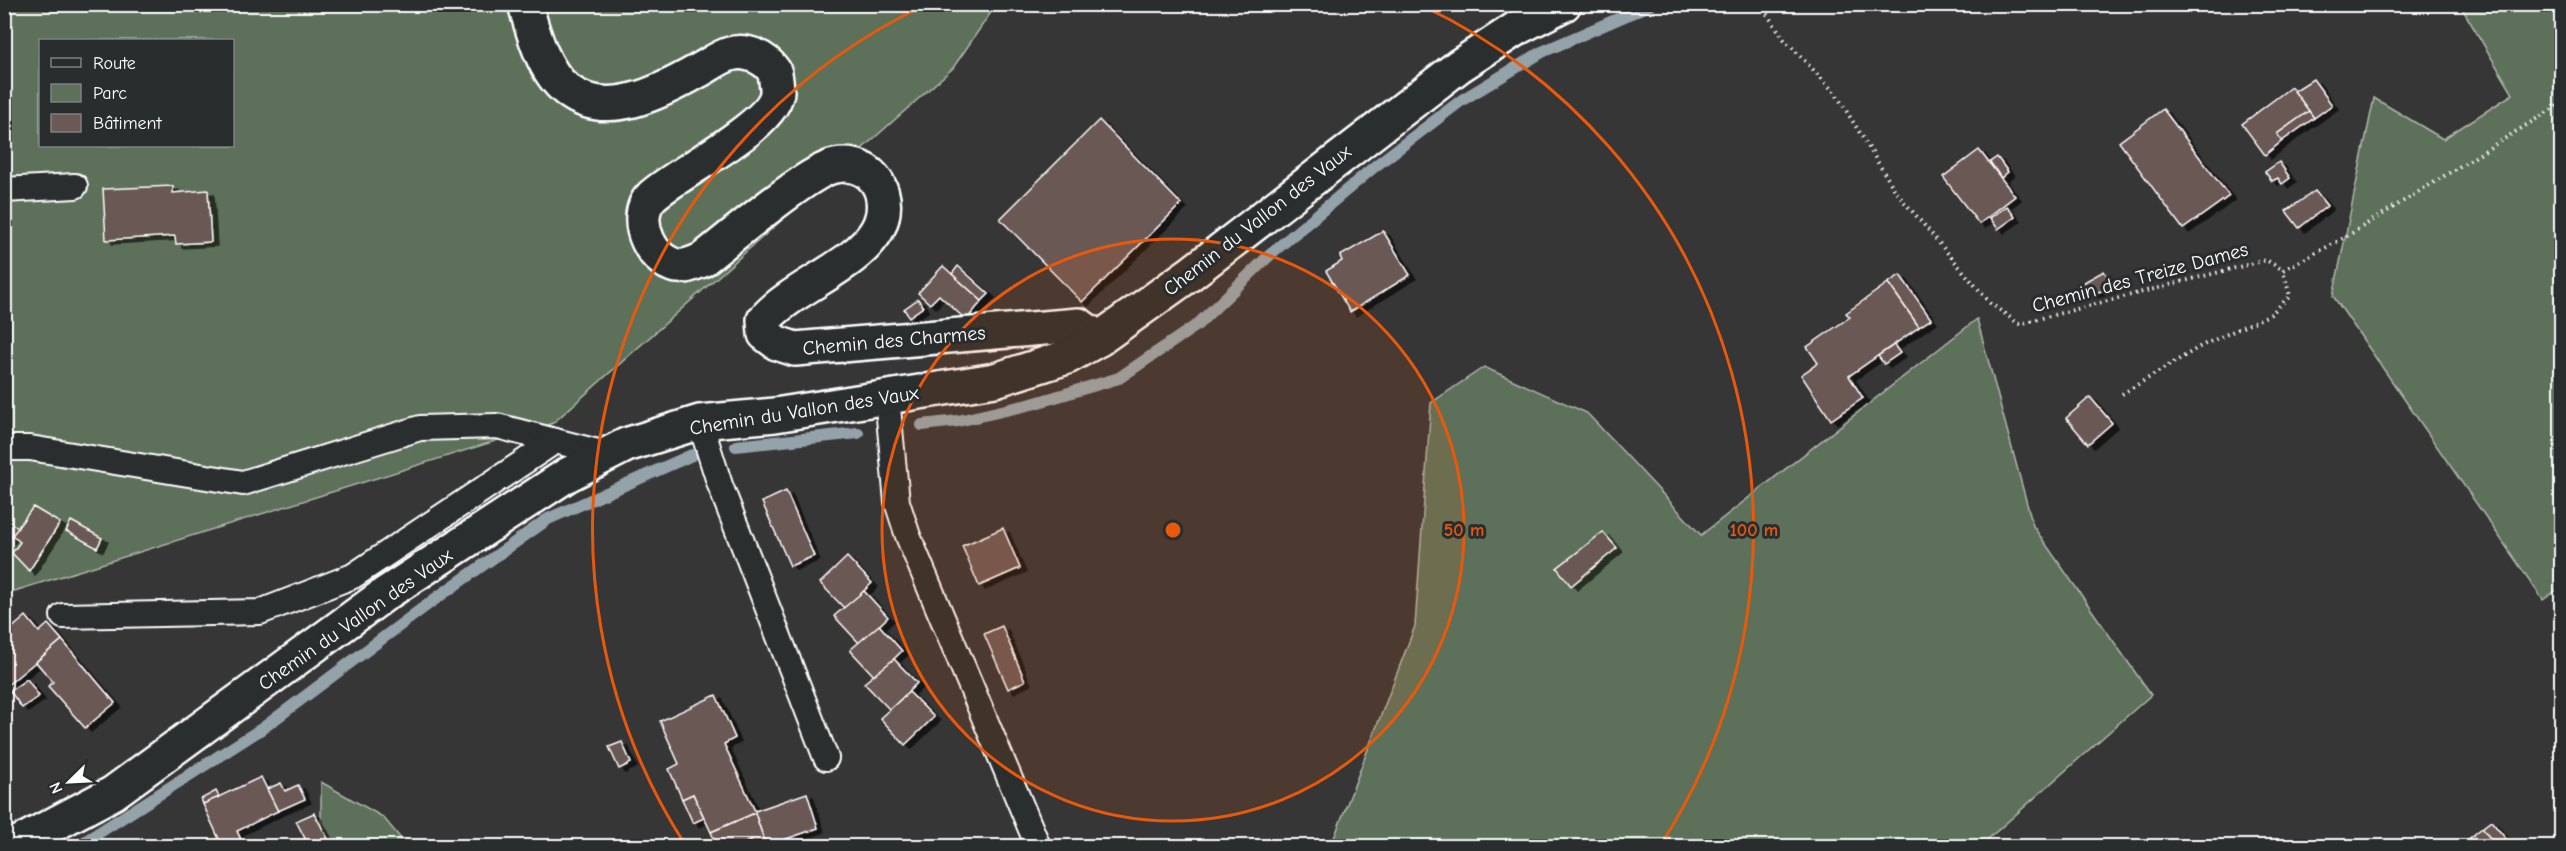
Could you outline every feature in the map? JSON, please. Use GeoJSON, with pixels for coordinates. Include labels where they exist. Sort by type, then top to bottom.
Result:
{"type":"FeatureCollection","features":[{"type":"Feature","properties":{"kind":"street","name":"Chemin des Charmes"},"geometry":{"type":"LineString","coordinates":[[525,4],[549,67],[566,90],[595,104],[642,98],[731,53],[756,55],[774,71],[777,92],[768,111],[749,130],[651,197],[642,216],[644,231],[654,251],[668,262],[684,266],[702,260],[806,181],[833,166],[854,164],[871,173],[882,192],[885,212],[876,232],[852,255],[777,305],[764,320],[765,334],[777,343],[795,349],[1079,326],[1099,339]]}},
{"type":"Feature","properties":{"kind":"street","name":"Chemin du Vallon des Vaux"},"geometry":{"type":"LineString","coordinates":[[13,846],[113,793],[385,594],[567,475],[606,454],[626,445],[700,422],[775,415],[995,380],[1067,357],[1099,339],[1190,274],[1459,66],[1518,28],[1563,4]]}},
{"type":"Feature","properties":{"kind":"lane"},"geometry":{"type":"LineString","coordinates":[[4,190],[75,186]]}},
{"type":"Feature","properties":{"kind":"lane"},"geometry":{"type":"LineString","coordinates":[[887,397],[897,502],[908,536],[1038,846]]}},
{"type":"Feature","properties":{"kind":"lane"},"geometry":{"type":"LineString","coordinates":[[700,422],[720,485],[826,758]]}},
{"type":"Feature","properties":{"kind":"lane"},"geometry":{"type":"LineString","coordinates":[[4,448],[30,448],[243,483],[420,428],[497,426],[606,454]]}},
{"type":"Feature","properties":{"kind":"lane"},"geometry":{"type":"LineString","coordinates":[[63,615],[260,612],[353,576],[555,441]]}},
{"type":"Feature","properties":{"kind":"path","name":"Chemin des Treize Dames"},"geometry":{"type":"LineString","coordinates":[[1760,4],[1785,39],[1836,94],[1896,192],[1990,303],[2019,324],[2266,260],[2283,270]]}},
{"type":"Feature","properties":{"kind":"path"},"geometry":{"type":"LineString","coordinates":[[2122,394],[2201,346],[2271,314],[2289,296],[2283,270],[2344,238],[2562,103]]}},
{"type":"Feature","properties":{"kind":"green space"},"geometry":{"type":"Polygon","coordinates":[[[5,5],[996,5],[953,68],[553,423],[5,594],[5,5]]]}},
{"type":"Feature","properties":{"kind":"green space"},"geometry":{"type":"Polygon","coordinates":[[[2460,5],[2561,5],[2562,586],[2543,600],[2333,296],[2374,98],[2443,139],[2513,94],[2460,5]]]}},
{"type":"Feature","properties":{"kind":"green space"},"geometry":{"type":"Polygon","coordinates":[[[1977,319],[2033,526],[2151,695],[1980,846],[1331,846],[1415,626],[1431,403],[1484,367],[1587,413],[1701,535],[1977,319]]]}},
{"type":"Feature","properties":{"kind":"green space"},"geometry":{"type":"Polygon","coordinates":[[[321,782],[383,817],[407,846],[321,846],[321,782]]]}},
{"type":"Feature","properties":{"kind":"building"},"geometry":{"type":"Polygon","coordinates":[[[2313,79],[2332,105],[2314,118],[2294,91],[2313,79]]]}},
{"type":"Feature","properties":{"kind":"building"},"geometry":{"type":"Polygon","coordinates":[[[2291,87],[2309,111],[2277,134],[2282,141],[2265,155],[2242,124],[2291,87]]]}},
{"type":"Feature","properties":{"kind":"building"},"geometry":{"type":"Polygon","coordinates":[[[2163,109],[2229,196],[2183,229],[2119,142],[2163,109]]]}},
{"type":"Feature","properties":{"kind":"building"},"geometry":{"type":"Polygon","coordinates":[[[2309,111],[2314,118],[2282,141],[2277,134],[2309,111]]]}},
{"type":"Feature","properties":{"kind":"building"},"geometry":{"type":"Polygon","coordinates":[[[1099,120],[1181,204],[1082,302],[1000,219],[1099,120]]]}},
{"type":"Feature","properties":{"kind":"building"},"geometry":{"type":"Polygon","coordinates":[[[1979,150],[2015,196],[1979,224],[1943,177],[1979,150]]]}},
{"type":"Feature","properties":{"kind":"building"},"geometry":{"type":"Polygon","coordinates":[[[1997,157],[2008,172],[2001,178],[1990,162],[1997,157]]]}},
{"type":"Feature","properties":{"kind":"building"},"geometry":{"type":"Polygon","coordinates":[[[2279,162],[2290,178],[2282,184],[2278,178],[2272,181],[2265,172],[2279,162]]]}},
{"type":"Feature","properties":{"kind":"building"},"geometry":{"type":"Polygon","coordinates":[[[173,186],[173,193],[208,190],[211,242],[176,244],[175,236],[106,240],[103,189],[173,186]]]}},
{"type":"Feature","properties":{"kind":"building"},"geometry":{"type":"Polygon","coordinates":[[[2315,191],[2327,206],[2299,228],[2286,211],[2315,191]]]}},
{"type":"Feature","properties":{"kind":"building"},"geometry":{"type":"Polygon","coordinates":[[[2007,206],[2015,217],[1998,229],[1990,218],[2007,206]]]}},
{"type":"Feature","properties":{"kind":"building"},"geometry":{"type":"Polygon","coordinates":[[[1383,231],[1410,275],[1350,312],[1326,271],[1342,261],[1340,256],[1383,231]]]}},
{"type":"Feature","properties":{"kind":"building"},"geometry":{"type":"Polygon","coordinates":[[[943,266],[982,301],[966,320],[939,295],[930,304],[918,293],[943,266]]]}},
{"type":"Feature","properties":{"kind":"building"},"geometry":{"type":"Polygon","coordinates":[[[958,266],[989,294],[982,301],[952,274],[958,266]]]}},
{"type":"Feature","properties":{"kind":"building"},"geometry":{"type":"Polygon","coordinates":[[[2104,271],[2113,288],[2090,294],[2084,282],[2104,271]]]}},
{"type":"Feature","properties":{"kind":"building"},"geometry":{"type":"Polygon","coordinates":[[[1900,275],[1931,319],[1919,327],[1888,283],[1900,275]]]}},
{"type":"Feature","properties":{"kind":"building"},"geometry":{"type":"Polygon","coordinates":[[[1888,283],[1919,327],[1849,376],[1863,398],[1831,420],[1801,375],[1818,363],[1807,347],[1850,317],[1846,313],[1888,283]]]}},
{"type":"Feature","properties":{"kind":"building"},"geometry":{"type":"Polygon","coordinates":[[[918,299],[923,307],[909,317],[904,309],[918,299]]]}},
{"type":"Feature","properties":{"kind":"building"},"geometry":{"type":"Polygon","coordinates":[[[1894,345],[1900,353],[1884,364],[1878,356],[1894,345]]]}},
{"type":"Feature","properties":{"kind":"building"},"geometry":{"type":"Polygon","coordinates":[[[2090,397],[2112,423],[2088,444],[2066,418],[2090,397]]]}},
{"type":"Feature","properties":{"kind":"building"},"geometry":{"type":"Polygon","coordinates":[[[786,491],[814,556],[790,566],[762,502],[786,491]]]}},
{"type":"Feature","properties":{"kind":"building"},"geometry":{"type":"Polygon","coordinates":[[[33,507],[60,523],[29,571],[12,553],[20,542],[12,535],[33,507]]]}},
{"type":"Feature","properties":{"kind":"building"},"geometry":{"type":"Polygon","coordinates":[[[4,518],[18,528],[4,545],[4,518]]]}},
{"type":"Feature","properties":{"kind":"building"},"geometry":{"type":"Polygon","coordinates":[[[71,521],[102,538],[97,548],[66,531],[71,521]]]}},
{"type":"Feature","properties":{"kind":"building"},"geometry":{"type":"Polygon","coordinates":[[[1003,528],[1020,568],[979,586],[962,546],[1003,528]]]}},
{"type":"Feature","properties":{"kind":"building"},"geometry":{"type":"Polygon","coordinates":[[[1603,532],[1617,548],[1571,586],[1557,568],[1603,532]]]}},
{"type":"Feature","properties":{"kind":"building"},"geometry":{"type":"Polygon","coordinates":[[[847,557],[872,583],[845,609],[820,583],[847,557]]]}},
{"type":"Feature","properties":{"kind":"building"},"geometry":{"type":"Polygon","coordinates":[[[864,591],[888,617],[860,644],[834,616],[864,591]]]}},
{"type":"Feature","properties":{"kind":"building"},"geometry":{"type":"Polygon","coordinates":[[[26,616],[39,632],[48,624],[62,640],[4,688],[4,635],[26,616]]]}},
{"type":"Feature","properties":{"kind":"building"},"geometry":{"type":"Polygon","coordinates":[[[879,625],[902,651],[875,677],[850,650],[879,625]]]}},
{"type":"Feature","properties":{"kind":"building"},"geometry":{"type":"Polygon","coordinates":[[[1002,626],[1025,681],[1008,689],[984,634],[1002,626]]]}},
{"type":"Feature","properties":{"kind":"building"},"geometry":{"type":"Polygon","coordinates":[[[62,640],[115,703],[85,728],[48,686],[53,682],[36,662],[62,640]]]}},
{"type":"Feature","properties":{"kind":"building"},"geometry":{"type":"Polygon","coordinates":[[[894,659],[917,683],[890,710],[864,683],[894,659]]]}},
{"type":"Feature","properties":{"kind":"building"},"geometry":{"type":"Polygon","coordinates":[[[27,679],[39,696],[22,708],[10,691],[27,679]]]}},
{"type":"Feature","properties":{"kind":"building"},"geometry":{"type":"Polygon","coordinates":[[[909,692],[934,717],[905,745],[880,718],[909,692]]]}},
{"type":"Feature","properties":{"kind":"building"},"geometry":{"type":"Polygon","coordinates":[[[716,695],[735,738],[724,744],[755,811],[807,793],[818,828],[766,846],[755,813],[711,832],[693,794],[682,799],[669,769],[679,764],[660,721],[716,695]]]}},
{"type":"Feature","properties":{"kind":"building"},"geometry":{"type":"Polygon","coordinates":[[[622,742],[631,763],[619,769],[609,747],[622,742]]]}},
{"type":"Feature","properties":{"kind":"building"},"geometry":{"type":"Polygon","coordinates":[[[261,777],[278,811],[237,831],[244,846],[205,846],[219,839],[203,804],[261,777]]]}},
{"type":"Feature","properties":{"kind":"building"},"geometry":{"type":"Polygon","coordinates":[[[281,783],[285,791],[298,785],[305,799],[278,811],[267,789],[281,783]]]}},
{"type":"Feature","properties":{"kind":"building"},"geometry":{"type":"Polygon","coordinates":[[[216,791],[219,797],[203,804],[201,799],[216,791]]]}},
{"type":"Feature","properties":{"kind":"building"},"geometry":{"type":"Polygon","coordinates":[[[693,794],[704,818],[693,823],[682,799],[693,794]]]}},
{"type":"Feature","properties":{"kind":"building"},"geometry":{"type":"Polygon","coordinates":[[[314,813],[329,841],[319,846],[309,846],[296,821],[314,813]]]}},
{"type":"Feature","properties":{"kind":"building"},"geometry":{"type":"Polygon","coordinates":[[[755,813],[766,846],[753,846],[751,841],[737,846],[717,846],[711,832],[755,813]]]}},
{"type":"Feature","properties":{"kind":"building"},"geometry":{"type":"Polygon","coordinates":[[[2491,821],[2512,846],[2496,846],[2482,828],[2491,821]]]}},
{"type":"Feature","properties":{"kind":"building"},"geometry":{"type":"Polygon","coordinates":[[[2482,828],[2496,846],[2460,846],[2482,828]]]}},
{"type":"Feature","properties":{"kind":"waterway"},"geometry":{"type":"LineString","coordinates":[[922,425],[958,421],[1032,404],[1119,378],[1197,325],[1274,251],[1374,167],[1462,100],[1542,52],[1652,4]]}},
{"type":"Feature","properties":{"kind":"waterway"},"geometry":{"type":"LineString","coordinates":[[736,446],[858,433]]}},
{"type":"Feature","properties":{"kind":"waterway"},"geometry":{"type":"LineString","coordinates":[[78,846],[263,728],[431,602],[548,519],[692,455]]}}]}
